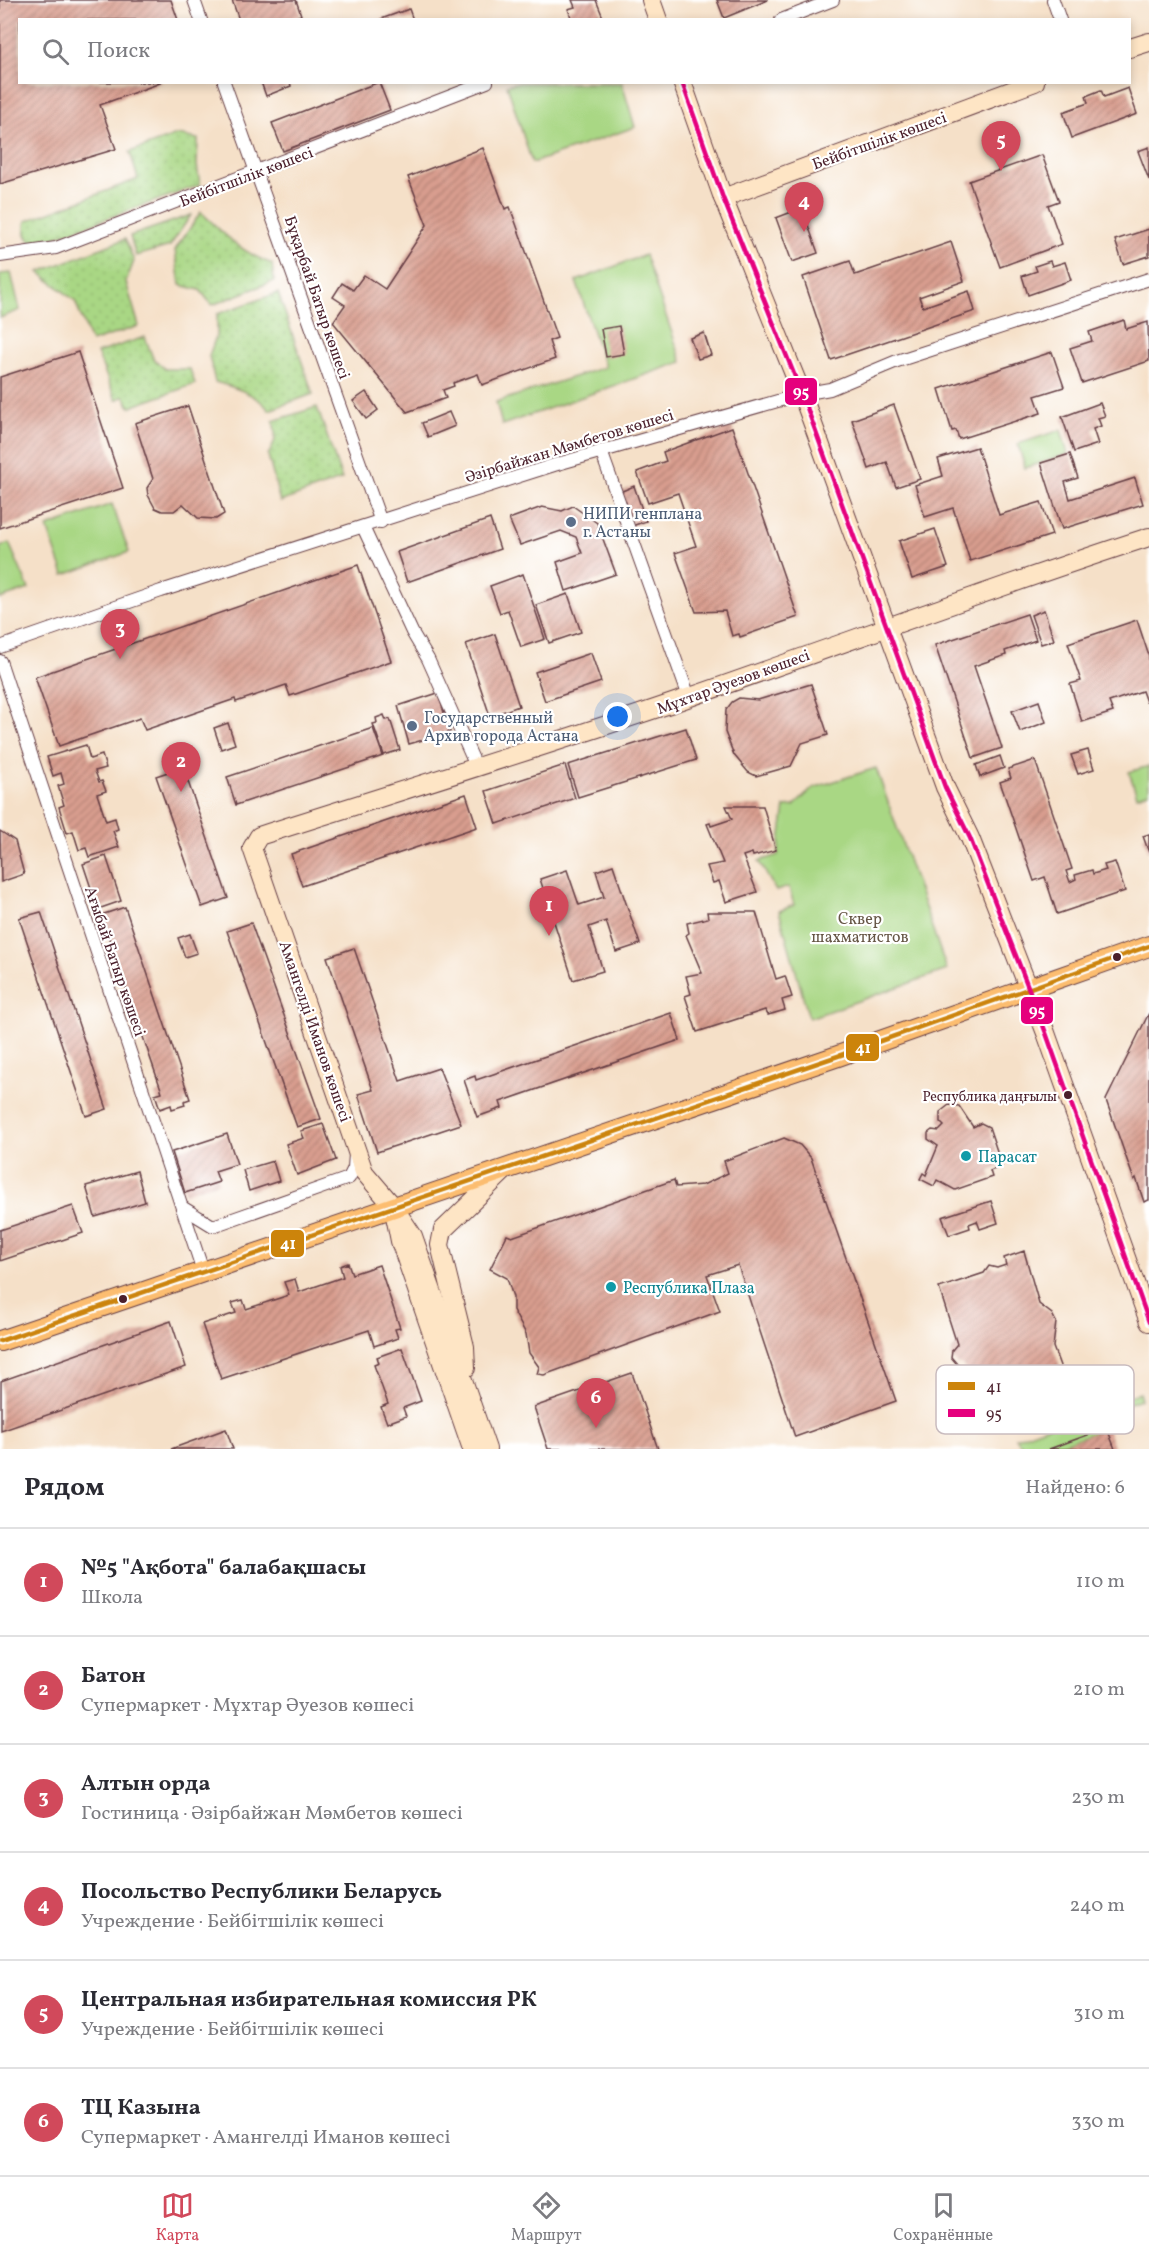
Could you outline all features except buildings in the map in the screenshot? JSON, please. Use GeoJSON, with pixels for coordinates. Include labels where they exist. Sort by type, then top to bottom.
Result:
{"type":"FeatureCollection","features":[{"type":"Feature","properties":{"kind":"main road"},"geometry":{"type":"LineString","coordinates":[[651,0],[657,18]]}},
{"type":"Feature","properties":{"kind":"main road"},"geometry":{"type":"LineString","coordinates":[[1131,48],[1149,42]]}},
{"type":"Feature","properties":{"kind":"main road"},"geometry":{"type":"LineString","coordinates":[[683,84],[723,198],[802,394],[945,787],[970,838],[1028,988],[1149,1322]]}},
{"type":"Feature","properties":{"kind":"main road","name":"Бейбітшілік көшесі"},"geometry":{"type":"LineString","coordinates":[[723,198],[1030,84]]}},
{"type":"Feature","properties":{"kind":"main road","name":"Мұхтар Әуезов көшесі"},"geometry":{"type":"LineString","coordinates":[[252,848],[259,836],[690,697],[971,595],[1149,537]]}},
{"type":"Feature","properties":{"kind":"main road","name":"Амангелді Иманов көшесі"},"geometry":{"type":"LineString","coordinates":[[252,848],[364,1172],[393,1206],[413,1236],[487,1449]]}},
{"type":"Feature","properties":{"kind":"main road"},"geometry":{"type":"LineString","coordinates":[[0,1341],[393,1206],[505,1170],[1149,946]]}},
{"type":"Feature","properties":{"kind":"main road"},"geometry":{"type":"LineString","coordinates":[[467,1391],[465,1347],[440,1245],[444,1230],[505,1170]]}},
{"type":"Feature","properties":{"kind":"main road","name":"Амангелді Иманов көшесі"},"geometry":{"type":"LineString","coordinates":[[393,1206],[400,1241],[472,1449]]}},
{"type":"Feature","properties":{"kind":"street"},"geometry":{"type":"LineString","coordinates":[[194,0],[200,18]]}},
{"type":"Feature","properties":{"kind":"street"},"geometry":{"type":"LineString","coordinates":[[786,18],[833,0]]}},
{"type":"Feature","properties":{"kind":"street"},"geometry":{"type":"LineString","coordinates":[[1053,0],[1059,18]]}},
{"type":"Feature","properties":{"kind":"street","name":"Бұқарбай Батыр көшесі"},"geometry":{"type":"LineString","coordinates":[[225,84],[381,522]]}},
{"type":"Feature","properties":{"kind":"street","name":"Бейбітшілік көшесі"},"geometry":{"type":"LineString","coordinates":[[0,256],[56,248],[482,84]]}},
{"type":"Feature","properties":{"kind":"street","name":"Әзірбайжан Мәмбетов көшесі"},"geometry":{"type":"LineString","coordinates":[[0,647],[161,591],[601,451],[802,394],[830,389],[897,361],[1149,279]]}},
{"type":"Feature","properties":{"kind":"street"},"geometry":{"type":"LineString","coordinates":[[601,451],[690,697]]}},
{"type":"Feature","properties":{"kind":"street"},"geometry":{"type":"LineString","coordinates":[[363,527],[411,632],[428,659],[476,766]]}},
{"type":"Feature","properties":{"kind":"street","name":"Ағыбай Батыр көшесі"},"geometry":{"type":"LineString","coordinates":[[0,661],[182,1207],[199,1272]]}},
{"type":"Feature","properties":{"kind":"street"},"geometry":{"type":"LineString","coordinates":[[182,1207],[213,1226],[349,1178],[356,1161],[352,1138]]}},
{"type":"Feature","properties":{"kind":"green space"},"geometry":{"type":"Polygon","coordinates":[[[622,84],[635,127],[532,163],[507,85],[622,84]]]}},
{"type":"Feature","properties":{"kind":"green space"},"geometry":{"type":"Polygon","coordinates":[[[177,135],[198,139],[197,165],[200,185],[41,242],[32,243],[28,238],[25,230],[26,221],[138,179],[130,152],[177,135]]]}},
{"type":"Feature","properties":{"kind":"green space"},"geometry":{"type":"Polygon","coordinates":[[[201,212],[241,248],[272,264],[274,281],[212,305],[200,290],[180,285],[175,250],[201,212]]]}},
{"type":"Feature","properties":{"kind":"green space"},"geometry":{"type":"Polygon","coordinates":[[[191,215],[170,246],[136,256],[130,236],[191,215]]]}},
{"type":"Feature","properties":{"kind":"green space"},"geometry":{"type":"Polygon","coordinates":[[[125,239],[134,261],[126,282],[139,326],[91,342],[75,301],[39,272],[125,239]]]}},
{"type":"Feature","properties":{"kind":"green space"},"geometry":{"type":"Polygon","coordinates":[[[645,255],[682,362],[502,425],[496,402],[605,367],[576,281],[645,255]]]}},
{"type":"Feature","properties":{"kind":"green space"},"geometry":{"type":"Polygon","coordinates":[[[11,273],[20,310],[0,318],[0,274],[11,273]]]}},
{"type":"Feature","properties":{"kind":"green space"},"geometry":{"type":"Polygon","coordinates":[[[278,293],[313,394],[269,410],[252,395],[215,382],[209,356],[217,333],[217,314],[278,293]]]}},
{"type":"Feature","properties":{"kind":"green space"},"geometry":{"type":"Polygon","coordinates":[[[145,337],[153,358],[165,369],[190,369],[195,384],[130,407],[124,396],[116,400],[97,353],[145,337]]]}},
{"type":"Feature","properties":{"kind":"green space"},"geometry":{"type":"Polygon","coordinates":[[[317,407],[342,479],[280,502],[268,455],[275,439],[273,421],[317,407]]]}},
{"type":"Feature","properties":{"kind":"green space"},"geometry":{"type":"Polygon","coordinates":[[[1061,430],[1068,454],[1025,468],[1018,444],[1061,430]]]}},
{"type":"Feature","properties":{"kind":"green space"},"geometry":{"type":"Polygon","coordinates":[[[112,504],[129,552],[64,575],[47,527],[112,504]]]}},
{"type":"Feature","properties":{"kind":"green space"},"geometry":{"type":"Polygon","coordinates":[[[9,543],[29,589],[0,599],[0,547],[9,543]]]}},
{"type":"Feature","properties":{"kind":"green space"},"geometry":{"type":"Polygon","coordinates":[[[1149,766],[1149,792],[1137,796],[1129,772],[1149,766]]]}},
{"type":"Feature","properties":{"kind":"green space","name":"Сквер шахматистов"},"geometry":{"type":"Polygon","coordinates":[[[876,768],[947,970],[809,1018],[779,911],[794,905],[789,887],[776,891],[759,861],[778,855],[785,807],[794,806],[813,788],[876,768]]]}},
{"type":"Feature","properties":{"kind":"green space"},"geometry":{"type":"Polygon","coordinates":[[[1139,1393],[1141,1399],[1134,1402],[1134,1395],[1139,1393]]]}},
{"type":"Feature","properties":{"kind":"green space"},"geometry":{"type":"Polygon","coordinates":[[[1026,1434],[1090,1434],[1048,1449],[1025,1449],[1015,1438],[1026,1434]]]}},
{"type":"Feature","properties":{"kind":"transit line","name":"95"},"geometry":{"type":"LineString","coordinates":[[683,84],[723,198],[802,394],[945,787],[970,838],[1046,1033],[1149,1322]]}},
{"type":"Feature","properties":{"kind":"transit line","name":"41"},"geometry":{"type":"LineString","coordinates":[[0,1341],[838,1056],[1149,946]]}},
{"type":"Feature","properties":{"kind":"place","name":"Центральная избирательная комиссия РК"},"geometry":{"type":"Point","coordinates":[1001,171]}},
{"type":"Feature","properties":{"kind":"place","name":"Посольство Республики Беларусь"},"geometry":{"type":"Point","coordinates":[804,232]}},
{"type":"Feature","properties":{"kind":"place","name":"НИПИ генплана г. Астаны"},"geometry":{"type":"Point","coordinates":[571,522]}},
{"type":"Feature","properties":{"kind":"place","name":"Алтын орда"},"geometry":{"type":"Point","coordinates":[120,659]}},
{"type":"Feature","properties":{"kind":"place","name":"Государственный Архив города Астана"},"geometry":{"type":"Point","coordinates":[412,726]}},
{"type":"Feature","properties":{"kind":"place","name":"Батон"},"geometry":{"type":"Point","coordinates":[181,792]}},
{"type":"Feature","properties":{"kind":"place","name":"№5 \"Ақбота\" балабақшасы"},"geometry":{"type":"Point","coordinates":[549,936]}},
{"type":"Feature","properties":{"kind":"place","name":"Республика даңғылы"},"geometry":{"type":"Point","coordinates":[1068,1095]}},
{"type":"Feature","properties":{"kind":"place","name":"Парасат"},"geometry":{"type":"Point","coordinates":[966,1156]}},
{"type":"Feature","properties":{"kind":"place","name":"Республика Плаза"},"geometry":{"type":"Point","coordinates":[611,1287]}},
{"type":"Feature","properties":{"kind":"place","name":"ТЦ Казына"},"geometry":{"type":"Point","coordinates":[596,1428]}}]}
